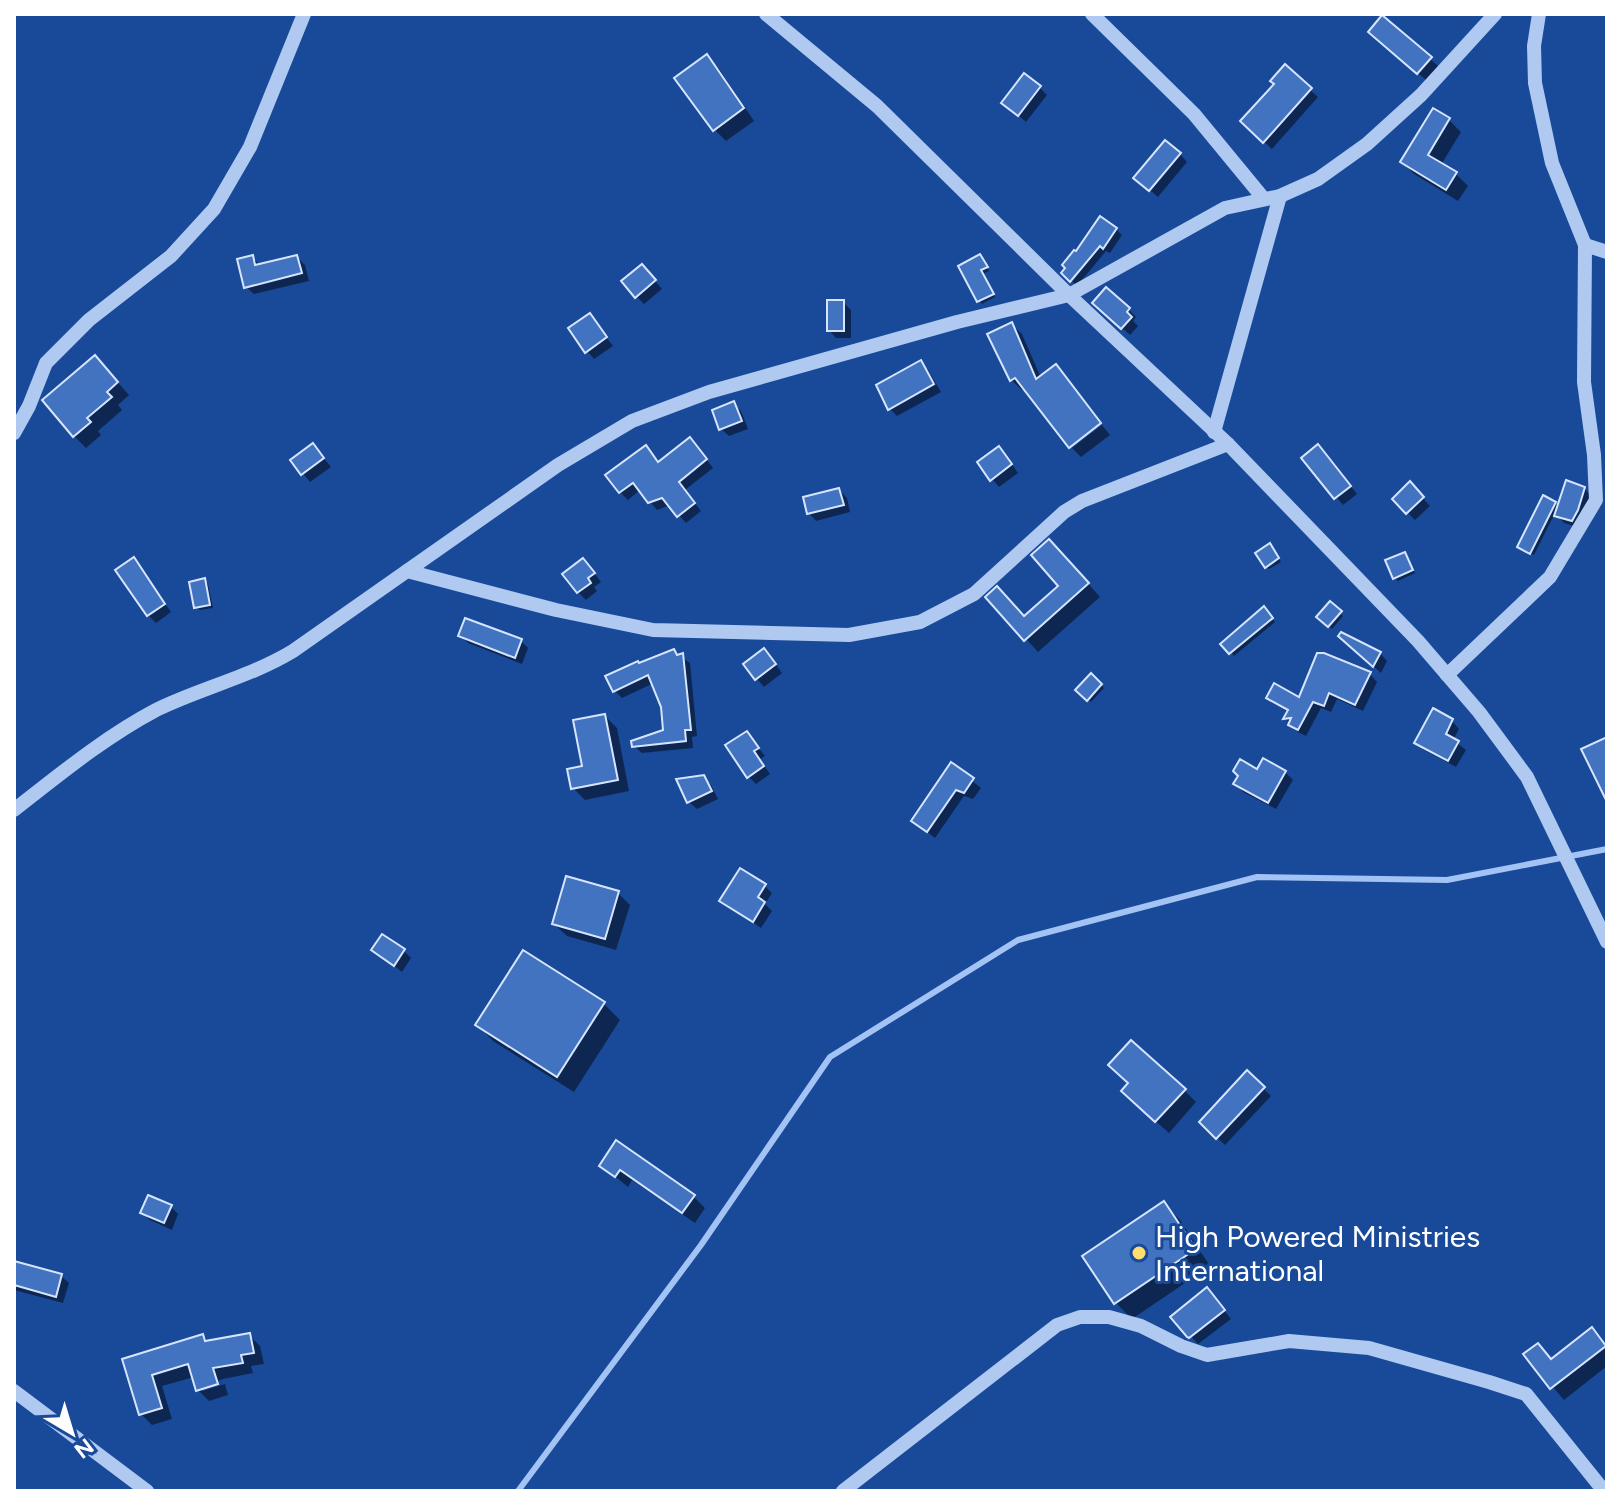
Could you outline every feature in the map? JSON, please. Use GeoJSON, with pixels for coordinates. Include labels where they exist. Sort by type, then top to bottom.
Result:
{"type":"FeatureCollection","features":[{"type":"Feature","properties":{"kind":"street"},"geometry":{"type":"LineString","coordinates":[[14,433],[29,406],[46,363],[89,320],[171,256],[214,209],[250,147],[304,14]]}},
{"type":"Feature","properties":{"kind":"street"},"geometry":{"type":"LineString","coordinates":[[766,14],[877,106],[1069,295],[1228,444],[1447,675],[1527,777],[1607,942]]}},
{"type":"Feature","properties":{"kind":"street"},"geometry":{"type":"LineString","coordinates":[[1092,14],[1194,114],[1264,199]]}},
{"type":"Feature","properties":{"kind":"street"},"geometry":{"type":"LineString","coordinates":[[14,810],[100,743],[158,709],[270,665],[558,465],[632,421],[709,392],[957,322],[1069,295],[1225,208],[1280,196],[1318,179],[1367,144],[1421,95],[1495,14]]}},
{"type":"Feature","properties":{"kind":"street"},"geometry":{"type":"LineString","coordinates":[[1447,675],[1550,577],[1596,500],[1594,455],[1584,382],[1585,245],[1552,163],[1535,83],[1534,46],[1539,14]]}},
{"type":"Feature","properties":{"kind":"street"},"geometry":{"type":"LineString","coordinates":[[1214,432],[1280,196]]}},
{"type":"Feature","properties":{"kind":"street"},"geometry":{"type":"LineString","coordinates":[[1585,245],[1607,252]]}},
{"type":"Feature","properties":{"kind":"street"},"geometry":{"type":"LineString","coordinates":[[407,571],[556,610],[653,630],[849,635],[920,622],[974,594],[1064,512],[1082,501],[1228,444]]}},
{"type":"Feature","properties":{"kind":"street"},"geometry":{"type":"LineString","coordinates":[[843,1491],[1057,1325],[1080,1317],[1109,1317],[1141,1326],[1207,1355],[1289,1341],[1369,1348],[1526,1394],[1604,1491]]}},
{"type":"Feature","properties":{"kind":"street"},"geometry":{"type":"LineString","coordinates":[[14,1391],[147,1491]]}},
{"type":"Feature","properties":{"kind":"building"},"geometry":{"type":"Polygon","coordinates":[[[1382,15],[1432,57],[1417,74],[1368,32],[1382,15]]]}},
{"type":"Feature","properties":{"kind":"building"},"geometry":{"type":"Polygon","coordinates":[[[707,54],[744,108],[713,131],[674,78],[707,54]]]}},
{"type":"Feature","properties":{"kind":"building"},"geometry":{"type":"Polygon","coordinates":[[[1285,64],[1312,88],[1263,143],[1240,121],[1274,84],[1270,81],[1285,64]]]}},
{"type":"Feature","properties":{"kind":"building"},"geometry":{"type":"Polygon","coordinates":[[[1024,73],[1041,86],[1018,116],[1001,103],[1024,73]]]}},
{"type":"Feature","properties":{"kind":"building"},"geometry":{"type":"Polygon","coordinates":[[[1433,108],[1450,118],[1428,155],[1457,172],[1446,190],[1400,162],[1433,108]]]}},
{"type":"Feature","properties":{"kind":"building"},"geometry":{"type":"Polygon","coordinates":[[[1165,140],[1181,153],[1149,191],[1133,178],[1165,140]]]}},
{"type":"Feature","properties":{"kind":"building"},"geometry":{"type":"Polygon","coordinates":[[[1100,216],[1117,228],[1103,249],[1100,246],[1070,282],[1061,273],[1065,268],[1062,265],[1076,251],[1100,216]]]}},
{"type":"Feature","properties":{"kind":"building"},"geometry":{"type":"Polygon","coordinates":[[[980,254],[988,267],[981,270],[994,294],[977,302],[958,266],[980,254]]]}},
{"type":"Feature","properties":{"kind":"building"},"geometry":{"type":"Polygon","coordinates":[[[253,255],[255,265],[297,255],[302,273],[244,288],[237,259],[253,255]]]}},
{"type":"Feature","properties":{"kind":"building"},"geometry":{"type":"Polygon","coordinates":[[[642,264],[656,280],[635,298],[621,281],[642,264]]]}},
{"type":"Feature","properties":{"kind":"building"},"geometry":{"type":"Polygon","coordinates":[[[1106,287],[1130,308],[1127,312],[1132,317],[1121,329],[1092,303],[1106,287]]]}},
{"type":"Feature","properties":{"kind":"building"},"geometry":{"type":"Polygon","coordinates":[[[827,300],[844,300],[844,331],[827,331],[827,300]]]}},
{"type":"Feature","properties":{"kind":"building"},"geometry":{"type":"Polygon","coordinates":[[[590,313],[607,337],[585,353],[568,328],[590,313]]]}},
{"type":"Feature","properties":{"kind":"building"},"geometry":{"type":"Polygon","coordinates":[[[1012,322],[1036,379],[1056,364],[1101,423],[1069,448],[1015,378],[1010,381],[987,334],[1012,322]]]}},
{"type":"Feature","properties":{"kind":"building"},"geometry":{"type":"Polygon","coordinates":[[[95,355],[118,382],[107,392],[112,397],[87,418],[91,422],[73,437],[42,400],[95,355]]]}},
{"type":"Feature","properties":{"kind":"building"},"geometry":{"type":"Polygon","coordinates":[[[921,360],[934,384],[888,410],[876,385],[921,360]]]}},
{"type":"Feature","properties":{"kind":"building"},"geometry":{"type":"Polygon","coordinates":[[[734,401],[742,421],[719,430],[712,410],[734,401]]]}},
{"type":"Feature","properties":{"kind":"building"},"geometry":{"type":"Polygon","coordinates":[[[690,437],[707,459],[679,482],[695,503],[677,517],[662,498],[648,503],[633,483],[619,493],[605,475],[646,445],[658,462],[690,437]]]}},
{"type":"Feature","properties":{"kind":"building"},"geometry":{"type":"Polygon","coordinates":[[[313,443],[324,458],[301,475],[290,460],[313,443]]]}},
{"type":"Feature","properties":{"kind":"building"},"geometry":{"type":"Polygon","coordinates":[[[1318,444],[1351,486],[1334,499],[1301,458],[1318,444]]]}},
{"type":"Feature","properties":{"kind":"building"},"geometry":{"type":"Polygon","coordinates":[[[999,446],[1012,464],[990,481],[977,462],[999,446]]]}},
{"type":"Feature","properties":{"kind":"building"},"geometry":{"type":"Polygon","coordinates":[[[1566,480],[1585,487],[1572,521],[1554,516],[1566,480]]]}},
{"type":"Feature","properties":{"kind":"building"},"geometry":{"type":"Polygon","coordinates":[[[1410,481],[1424,497],[1406,514],[1392,499],[1410,481]]]}},
{"type":"Feature","properties":{"kind":"building"},"geometry":{"type":"Polygon","coordinates":[[[839,488],[844,505],[807,514],[803,497],[839,488]]]}},
{"type":"Feature","properties":{"kind":"building"},"geometry":{"type":"Polygon","coordinates":[[[1543,495],[1556,502],[1530,554],[1517,547],[1543,495]]]}},
{"type":"Feature","properties":{"kind":"building"},"geometry":{"type":"Polygon","coordinates":[[[1049,539],[1089,583],[1024,641],[985,597],[997,586],[1024,616],[1058,586],[1031,555],[1049,539]]]}},
{"type":"Feature","properties":{"kind":"building"},"geometry":{"type":"Polygon","coordinates":[[[1270,543],[1279,558],[1265,568],[1255,553],[1270,543]]]}},
{"type":"Feature","properties":{"kind":"building"},"geometry":{"type":"Polygon","coordinates":[[[1405,552],[1413,570],[1393,579],[1385,560],[1405,552]]]}},
{"type":"Feature","properties":{"kind":"building"},"geometry":{"type":"Polygon","coordinates":[[[134,557],[165,604],[147,616],[115,570],[134,557]]]}},
{"type":"Feature","properties":{"kind":"building"},"geometry":{"type":"Polygon","coordinates":[[[583,558],[595,573],[588,578],[591,583],[577,593],[562,574],[583,558]]]}},
{"type":"Feature","properties":{"kind":"building"},"geometry":{"type":"Polygon","coordinates":[[[205,578],[210,605],[194,608],[189,582],[205,578]]]}},
{"type":"Feature","properties":{"kind":"building"},"geometry":{"type":"Polygon","coordinates":[[[1330,601],[1342,611],[1328,627],[1316,617],[1330,601]]]}},
{"type":"Feature","properties":{"kind":"building"},"geometry":{"type":"Polygon","coordinates":[[[1264,606],[1273,618],[1229,654],[1220,644],[1264,606]]]}},
{"type":"Feature","properties":{"kind":"building"},"geometry":{"type":"Polygon","coordinates":[[[465,618],[522,639],[515,658],[458,636],[465,618]]]}},
{"type":"Feature","properties":{"kind":"building"},"geometry":{"type":"Polygon","coordinates":[[[1341,632],[1381,652],[1373,667],[1338,636],[1341,632]]]}},
{"type":"Feature","properties":{"kind":"building"},"geometry":{"type":"Polygon","coordinates":[[[764,648],[776,664],[755,680],[743,664],[764,648]]]}},
{"type":"Feature","properties":{"kind":"building"},"geometry":{"type":"Polygon","coordinates":[[[674,649],[677,655],[683,653],[691,730],[685,730],[686,741],[632,747],[631,741],[663,730],[661,707],[648,675],[613,692],[605,676],[674,649]]]}},
{"type":"Feature","properties":{"kind":"building"},"geometry":{"type":"Polygon","coordinates":[[[1317,653],[1371,672],[1355,705],[1329,693],[1324,706],[1313,702],[1298,730],[1288,725],[1291,718],[1283,719],[1288,710],[1266,698],[1274,683],[1299,697],[1317,653]]]}},
{"type":"Feature","properties":{"kind":"building"},"geometry":{"type":"Polygon","coordinates":[[[1091,673],[1102,684],[1087,701],[1075,690],[1091,673]]]}},
{"type":"Feature","properties":{"kind":"building"},"geometry":{"type":"Polygon","coordinates":[[[1433,708],[1453,719],[1446,734],[1459,741],[1448,761],[1414,743],[1433,708]]]}},
{"type":"Feature","properties":{"kind":"building"},"geometry":{"type":"Polygon","coordinates":[[[605,714],[618,780],[571,789],[567,769],[582,766],[573,720],[605,714]]]}},
{"type":"Feature","properties":{"kind":"building"},"geometry":{"type":"Polygon","coordinates":[[[747,731],[759,748],[754,751],[764,766],[747,778],[725,745],[747,731]]]}},
{"type":"Feature","properties":{"kind":"building"},"geometry":{"type":"Polygon","coordinates":[[[1607,737],[1607,802],[1581,749],[1607,737]]]}},
{"type":"Feature","properties":{"kind":"building"},"geometry":{"type":"Polygon","coordinates":[[[1263,758],[1286,771],[1268,803],[1233,784],[1238,776],[1233,771],[1240,759],[1257,769],[1263,758]]]}},
{"type":"Feature","properties":{"kind":"building"},"geometry":{"type":"Polygon","coordinates":[[[951,762],[974,778],[964,793],[956,790],[927,832],[911,821],[951,762]]]}},
{"type":"Feature","properties":{"kind":"building"},"geometry":{"type":"Polygon","coordinates":[[[704,775],[712,791],[687,803],[676,779],[704,775]]]}},
{"type":"Feature","properties":{"kind":"building"},"geometry":{"type":"Polygon","coordinates":[[[740,868],[766,884],[758,897],[765,902],[753,922],[719,901],[740,868]]]}},
{"type":"Feature","properties":{"kind":"building"},"geometry":{"type":"Polygon","coordinates":[[[566,876],[619,891],[605,939],[552,924],[566,876]]]}},
{"type":"Feature","properties":{"kind":"building"},"geometry":{"type":"Polygon","coordinates":[[[382,934],[405,949],[394,966],[371,950],[382,934]]]}},
{"type":"Feature","properties":{"kind":"building"},"geometry":{"type":"Polygon","coordinates":[[[523,950],[605,1002],[557,1077],[475,1025],[523,950]]]}},
{"type":"Feature","properties":{"kind":"building"},"geometry":{"type":"Polygon","coordinates":[[[1131,1040],[1186,1089],[1155,1122],[1121,1091],[1128,1083],[1108,1065],[1131,1040]]]}},
{"type":"Feature","properties":{"kind":"building"},"geometry":{"type":"Polygon","coordinates":[[[1247,1070],[1265,1087],[1216,1139],[1199,1122],[1247,1070]]]}},
{"type":"Feature","properties":{"kind":"building"},"geometry":{"type":"Polygon","coordinates":[[[616,1140],[695,1195],[682,1213],[620,1170],[615,1177],[599,1166],[616,1140]]]}},
{"type":"Feature","properties":{"kind":"building"},"geometry":{"type":"Polygon","coordinates":[[[148,1195],[172,1205],[164,1223],[140,1213],[148,1195]]]}},
{"type":"Feature","properties":{"kind":"building","name":"High Powered Ministries International"},"geometry":{"type":"Polygon","coordinates":[[[1164,1201],[1196,1249],[1114,1304],[1082,1256],[1164,1201]]]}},
{"type":"Feature","properties":{"kind":"building"},"geometry":{"type":"Polygon","coordinates":[[[14,1261],[62,1274],[56,1297],[14,1285],[14,1261]]]}},
{"type":"Feature","properties":{"kind":"building"},"geometry":{"type":"Polygon","coordinates":[[[1207,1287],[1225,1310],[1189,1338],[1170,1317],[1207,1287]]]}},
{"type":"Feature","properties":{"kind":"building"},"geometry":{"type":"Polygon","coordinates":[[[1592,1327],[1606,1346],[1550,1389],[1523,1354],[1538,1343],[1551,1359],[1592,1327]]]}},
{"type":"Feature","properties":{"kind":"building"},"geometry":{"type":"Polygon","coordinates":[[[250,1333],[254,1353],[241,1355],[243,1363],[213,1368],[218,1384],[196,1391],[188,1364],[152,1375],[162,1408],[139,1415],[122,1359],[203,1334],[205,1341],[250,1333]]]}},
{"type":"Feature","properties":{"kind":"waterway"},"geometry":{"type":"LineString","coordinates":[[518,1491],[701,1245],[830,1057],[1018,940],[1257,877],[1447,880],[1607,849]]}},
{"type":"Feature","properties":{"kind":"place","name":"High Powered Ministries International"},"geometry":{"type":"Point","coordinates":[1139,1253]}}]}
